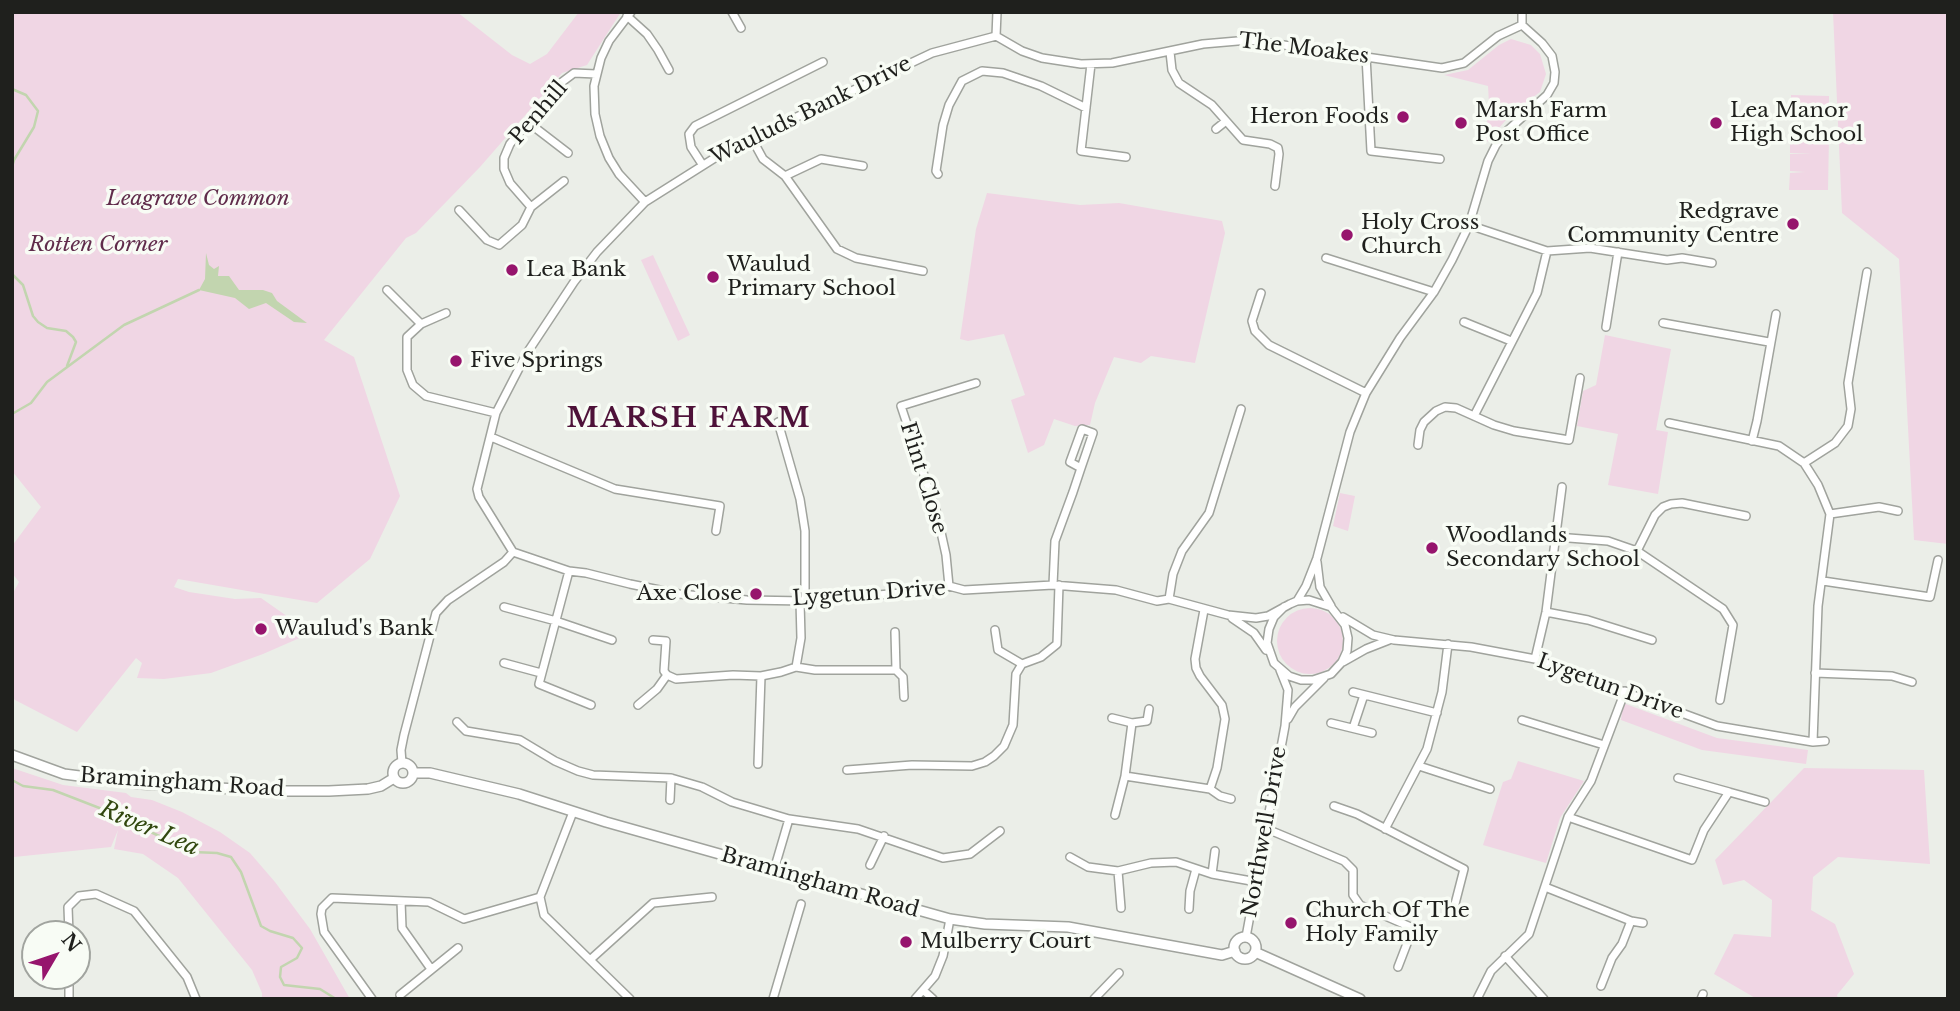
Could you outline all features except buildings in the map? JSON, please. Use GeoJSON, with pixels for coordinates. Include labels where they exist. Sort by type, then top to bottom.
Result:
{"type":"FeatureCollection","features":[{"type":"Feature","properties":{"kind":"street"},"geometry":{"type":"LineString","coordinates":[[733,12],[741,28]]}},
{"type":"Feature","properties":{"kind":"street"},"geometry":{"type":"LineString","coordinates":[[996,36],[997,12]]}},
{"type":"Feature","properties":{"kind":"street"},"geometry":{"type":"LineString","coordinates":[[1297,601],[1317,558],[1350,432],[1366,393],[1400,338],[1434,292],[1469,225],[1496,145],[1515,123],[1548,95],[1554,83],[1552,56],[1542,43],[1522,26],[1522,12]]}},
{"type":"Feature","properties":{"kind":"street"},"geometry":{"type":"LineString","coordinates":[[645,202],[619,174],[600,136],[595,114],[596,74],[609,40],[629,14],[647,34],[668,70]]}},
{"type":"Feature","properties":{"kind":"street","name":"The Moakes"},"geometry":{"type":"LineString","coordinates":[[996,36],[1022,51],[1042,58],[1091,64],[1132,60],[1229,40],[1260,41],[1435,68],[1464,62],[1498,36],[1522,26]]}},
{"type":"Feature","properties":{"kind":"street","name":"Wauluds Bank Drive"},"geometry":{"type":"LineString","coordinates":[[513,552],[477,489],[496,412],[527,353],[597,252],[645,202],[702,164],[751,137],[932,53],[996,36]]}},
{"type":"Feature","properties":{"kind":"street"},"geometry":{"type":"LineString","coordinates":[[1170,52],[1172,70],[1179,83],[1212,105],[1246,142],[1270,144],[1278,148],[1275,186]]}},
{"type":"Feature","properties":{"kind":"street"},"geometry":{"type":"LineString","coordinates":[[1366,56],[1371,151],[1440,159]]}},
{"type":"Feature","properties":{"kind":"street"},"geometry":{"type":"LineString","coordinates":[[702,164],[691,147],[689,134],[695,126],[822,62]]}},
{"type":"Feature","properties":{"kind":"street"},"geometry":{"type":"LineString","coordinates":[[1091,64],[1081,152],[1126,157]]}},
{"type":"Feature","properties":{"kind":"street"},"geometry":{"type":"LineString","coordinates":[[938,174],[936,171],[948,105],[962,80],[982,71],[1003,73],[1041,86],[1086,108]]}},
{"type":"Feature","properties":{"kind":"street","name":"Penhill"},"geometry":{"type":"LineString","coordinates":[[531,207],[510,183],[504,169],[504,158],[510,144],[562,82],[574,73],[596,74]]}},
{"type":"Feature","properties":{"kind":"street"},"geometry":{"type":"LineString","coordinates":[[1216,129],[1226,121]]}},
{"type":"Feature","properties":{"kind":"street"},"geometry":{"type":"LineString","coordinates":[[529,122],[568,153]]}},
{"type":"Feature","properties":{"kind":"street"},"geometry":{"type":"LineString","coordinates":[[751,137],[763,159],[785,176],[837,249],[856,258],[923,271]]}},
{"type":"Feature","properties":{"kind":"street"},"geometry":{"type":"LineString","coordinates":[[785,176],[821,159],[863,166]]}},
{"type":"Feature","properties":{"kind":"street"},"geometry":{"type":"LineString","coordinates":[[459,211],[487,240],[499,245],[522,225],[531,207],[564,181]]}},
{"type":"Feature","properties":{"kind":"street"},"geometry":{"type":"LineString","coordinates":[[1469,225],[1547,251],[1591,248],[1667,260],[1682,258],[1712,263]]}},
{"type":"Feature","properties":{"kind":"street"},"geometry":{"type":"LineString","coordinates":[[1474,416],[1537,293],[1547,251]]}},
{"type":"Feature","properties":{"kind":"street"},"geometry":{"type":"LineString","coordinates":[[1606,327],[1618,252]]}},
{"type":"Feature","properties":{"kind":"street"},"geometry":{"type":"LineString","coordinates":[[1326,258],[1434,292]]}},
{"type":"Feature","properties":{"kind":"street"},"geometry":{"type":"LineString","coordinates":[[1804,463],[1835,443],[1848,426],[1851,409],[1848,383],[1867,272]]}},
{"type":"Feature","properties":{"kind":"street"},"geometry":{"type":"LineString","coordinates":[[387,290],[421,324]]}},
{"type":"Feature","properties":{"kind":"street"},"geometry":{"type":"LineString","coordinates":[[1261,293],[1252,321],[1255,331],[1269,345],[1366,393]]}},
{"type":"Feature","properties":{"kind":"street"},"geometry":{"type":"LineString","coordinates":[[446,313],[421,324],[407,337],[407,370],[413,385],[426,396],[496,412]]}},
{"type":"Feature","properties":{"kind":"street"},"geometry":{"type":"LineString","coordinates":[[1752,441],[1776,314]]}},
{"type":"Feature","properties":{"kind":"street"},"geometry":{"type":"LineString","coordinates":[[1464,322],[1511,341]]}},
{"type":"Feature","properties":{"kind":"street"},"geometry":{"type":"LineString","coordinates":[[1663,323],[1769,342]]}},
{"type":"Feature","properties":{"kind":"street"},"geometry":{"type":"LineString","coordinates":[[1418,445],[1424,422],[1445,407],[1456,408],[1514,431],[1569,440],[1580,378]]}},
{"type":"Feature","properties":{"kind":"street","name":"Flint Close"},"geometry":{"type":"LineString","coordinates":[[949,586],[946,555],[937,514],[901,406],[976,383]]}},
{"type":"Feature","properties":{"kind":"street"},"geometry":{"type":"LineString","coordinates":[[1169,599],[1173,575],[1182,551],[1209,513],[1241,408]]}},
{"type":"Feature","properties":{"kind":"street"},"geometry":{"type":"LineString","coordinates":[[789,419],[778,422],[800,499],[805,531],[801,638],[796,667]]}},
{"type":"Feature","properties":{"kind":"street"},"geometry":{"type":"LineString","coordinates":[[1668,423],[1779,446],[1804,463],[1818,485],[1830,514],[1818,606],[1813,741]]}},
{"type":"Feature","properties":{"kind":"street"},"geometry":{"type":"LineString","coordinates":[[846,770],[922,765],[972,766],[985,762],[1004,746],[1013,725],[1016,674],[1022,664],[1041,657],[1057,644],[1055,541],[1081,468],[1093,433],[1082,429],[1069,462],[1081,468]]}},
{"type":"Feature","properties":{"kind":"street"},"geometry":{"type":"LineString","coordinates":[[491,437],[615,489],[720,506],[716,531]]}},
{"type":"Feature","properties":{"kind":"street"},"geometry":{"type":"LineString","coordinates":[[1535,659],[1546,612],[1562,487]]}},
{"type":"Feature","properties":{"kind":"street"},"geometry":{"type":"LineString","coordinates":[[1637,551],[1655,515],[1671,504],[1682,503],[1746,516]]}},
{"type":"Feature","properties":{"kind":"street"},"geometry":{"type":"LineString","coordinates":[[1830,514],[1879,508],[1898,511]]}},
{"type":"Feature","properties":{"kind":"street"},"geometry":{"type":"LineString","coordinates":[[1556,537],[1608,541],[1637,551],[1723,609],[1733,625],[1720,700]]}},
{"type":"Feature","properties":{"kind":"street"},"geometry":{"type":"LineString","coordinates":[[402,763],[404,735],[436,613],[448,600],[505,562],[513,552]]}},
{"type":"Feature","properties":{"kind":"street","name":"Lygetun Drive"},"geometry":{"type":"LineString","coordinates":[[513,552],[569,571],[630,584],[679,594],[747,600],[803,601],[939,590],[949,586],[964,590],[1056,585],[1116,590],[1157,601],[1169,599],[1204,610],[1256,618],[1268,616],[1297,601]]}},
{"type":"Feature","properties":{"kind":"street"},"geometry":{"type":"LineString","coordinates":[[1317,558],[1320,587],[1331,607],[1373,635],[1394,639]]}},
{"type":"Feature","properties":{"kind":"street"},"geometry":{"type":"LineString","coordinates":[[1823,581],[1930,597],[1938,560]]}},
{"type":"Feature","properties":{"kind":"street"},"geometry":{"type":"LineString","coordinates":[[569,571],[539,684],[591,705]]}},
{"type":"Feature","properties":{"kind":"street"},"geometry":{"type":"LineString","coordinates":[[1297,601],[1309,600],[1331,607]]}},
{"type":"Feature","properties":{"kind":"street"},"geometry":{"type":"LineString","coordinates":[[503,607],[612,640]]}},
{"type":"Feature","properties":{"kind":"street"},"geometry":{"type":"LineString","coordinates":[[1270,656],[1267,643],[1269,629],[1274,617],[1284,607]]}},
{"type":"Feature","properties":{"kind":"street"},"geometry":{"type":"LineString","coordinates":[[1204,610],[1195,659],[1196,668],[1222,705],[1225,719],[1217,768],[1210,789]]}},
{"type":"Feature","properties":{"kind":"street"},"geometry":{"type":"LineString","coordinates":[[1546,612],[1588,620],[1652,639]]}},
{"type":"Feature","properties":{"kind":"street"},"geometry":{"type":"LineString","coordinates":[[1339,614],[1348,638],[1347,651],[1342,662]]}},
{"type":"Feature","properties":{"kind":"street","name":"Lygetun Drive"},"geometry":{"type":"LineString","coordinates":[[1228,615],[1254,633],[1280,669]]}},
{"type":"Feature","properties":{"kind":"street"},"geometry":{"type":"LineString","coordinates":[[995,630],[998,650],[1022,664]]}},
{"type":"Feature","properties":{"kind":"street"},"geometry":{"type":"LineString","coordinates":[[895,632],[895,670]]}},
{"type":"Feature","properties":{"kind":"street"},"geometry":{"type":"LineString","coordinates":[[1285,726],[1295,707],[1342,662],[1366,649],[1394,639]]}},
{"type":"Feature","properties":{"kind":"street","name":"Lygetun Drive"},"geometry":{"type":"LineString","coordinates":[[1394,639],[1448,644],[1535,659],[1717,726],[1825,741]]}},
{"type":"Feature","properties":{"kind":"street"},"geometry":{"type":"LineString","coordinates":[[653,640],[666,641],[664,671],[676,679],[761,676],[796,667],[815,670],[895,670],[903,677],[904,697]]}},
{"type":"Feature","properties":{"kind":"street"},"geometry":{"type":"LineString","coordinates":[[1385,829],[1419,766],[1442,692],[1448,644]]}},
{"type":"Feature","properties":{"kind":"street"},"geometry":{"type":"LineString","coordinates":[[503,663],[541,673]]}},
{"type":"Feature","properties":{"kind":"street"},"geometry":{"type":"LineString","coordinates":[[1280,669],[1301,680],[1324,677]]}},
{"type":"Feature","properties":{"kind":"street","name":"Northwell Drive"},"geometry":{"type":"LineString","coordinates":[[1246,937],[1285,726],[1288,690],[1280,669]]}},
{"type":"Feature","properties":{"kind":"street"},"geometry":{"type":"LineString","coordinates":[[1815,673],[1892,676],[1912,682]]}},
{"type":"Feature","properties":{"kind":"street"},"geometry":{"type":"LineString","coordinates":[[638,705],[657,689],[667,675]]}},
{"type":"Feature","properties":{"kind":"street"},"geometry":{"type":"LineString","coordinates":[[758,764],[761,676]]}},
{"type":"Feature","properties":{"kind":"street"},"geometry":{"type":"LineString","coordinates":[[1477,999],[1491,971],[1530,934],[1568,817],[1591,781],[1625,691]]}},
{"type":"Feature","properties":{"kind":"street"},"geometry":{"type":"LineString","coordinates":[[1353,692],[1437,713]]}},
{"type":"Feature","properties":{"kind":"street"},"geometry":{"type":"LineString","coordinates":[[1353,728],[1364,695]]}},
{"type":"Feature","properties":{"kind":"street"},"geometry":{"type":"LineString","coordinates":[[1112,718],[1132,723],[1147,721],[1149,709]]}},
{"type":"Feature","properties":{"kind":"street"},"geometry":{"type":"LineString","coordinates":[[1522,720],[1604,745]]}},
{"type":"Feature","properties":{"kind":"street"},"geometry":{"type":"LineString","coordinates":[[457,722],[466,731],[520,740],[578,772],[671,778],[732,802],[789,819],[858,829],[943,858],[970,854],[1000,831]]}},
{"type":"Feature","properties":{"kind":"street"},"geometry":{"type":"LineString","coordinates":[[1115,815],[1125,776],[1132,723]]}},
{"type":"Feature","properties":{"kind":"street"},"geometry":{"type":"LineString","coordinates":[[1331,723],[1372,733]]}},
{"type":"Feature","properties":{"kind":"street","name":"Bramingham Road"},"geometry":{"type":"LineString","coordinates":[[12,755],[64,774],[141,784],[329,791],[369,789],[394,778]]}},
{"type":"Feature","properties":{"kind":"street"},"geometry":{"type":"LineString","coordinates":[[402,763],[408,765],[413,773],[411,779],[405,783],[394,778],[394,768],[402,763]]}},
{"type":"Feature","properties":{"kind":"street"},"geometry":{"type":"LineString","coordinates":[[1419,766],[1490,789]]}},
{"type":"Feature","properties":{"kind":"street","name":"Bramingham Road"},"geometry":{"type":"LineString","coordinates":[[413,773],[420,771],[519,794],[573,812],[950,919],[985,924],[1068,928],[1222,955],[1235,951]]}},
{"type":"Feature","properties":{"kind":"street"},"geometry":{"type":"LineString","coordinates":[[1125,776],[1210,789],[1231,799]]}},
{"type":"Feature","properties":{"kind":"street"},"geometry":{"type":"LineString","coordinates":[[670,800],[671,778]]}},
{"type":"Feature","properties":{"kind":"street"},"geometry":{"type":"LineString","coordinates":[[1678,778],[1765,802]]}},
{"type":"Feature","properties":{"kind":"street"},"geometry":{"type":"LineString","coordinates":[[1568,817],[1692,860],[1704,830],[1729,792]]}},
{"type":"Feature","properties":{"kind":"street"},"geometry":{"type":"LineString","coordinates":[[1334,806],[1464,869],[1455,905]]}},
{"type":"Feature","properties":{"kind":"street"},"geometry":{"type":"LineString","coordinates":[[573,812],[540,897],[544,915],[629,999]]}},
{"type":"Feature","properties":{"kind":"street"},"geometry":{"type":"LineString","coordinates":[[774,870],[789,819]]}},
{"type":"Feature","properties":{"kind":"street"},"geometry":{"type":"LineString","coordinates":[[1266,829],[1344,862],[1353,870],[1353,895],[1360,905],[1413,928],[1398,967]]}},
{"type":"Feature","properties":{"kind":"street"},"geometry":{"type":"LineString","coordinates":[[870,866],[884,836]]}},
{"type":"Feature","properties":{"kind":"street"},"geometry":{"type":"LineString","coordinates":[[1212,874],[1215,850]]}},
{"type":"Feature","properties":{"kind":"street"},"geometry":{"type":"LineString","coordinates":[[1070,857],[1088,867],[1118,871],[1176,862],[1212,874],[1257,882]]}},
{"type":"Feature","properties":{"kind":"street"},"geometry":{"type":"LineString","coordinates":[[1189,909],[1190,891],[1196,869]]}},
{"type":"Feature","properties":{"kind":"street"},"geometry":{"type":"LineString","coordinates":[[1118,871],[1121,908]]}},
{"type":"Feature","properties":{"kind":"street"},"geometry":{"type":"LineString","coordinates":[[1545,887],[1643,923]]}},
{"type":"Feature","properties":{"kind":"street"},"geometry":{"type":"LineString","coordinates":[[68,920],[68,907],[79,896],[96,894],[134,911],[187,977],[196,999]]}},
{"type":"Feature","properties":{"kind":"street"},"geometry":{"type":"LineString","coordinates":[[372,999],[324,932],[321,923],[323,908],[332,898],[433,903],[464,919],[540,897]]}},
{"type":"Feature","properties":{"kind":"street"},"geometry":{"type":"LineString","coordinates":[[591,959],[653,903],[712,897]]}},
{"type":"Feature","properties":{"kind":"street"},"geometry":{"type":"LineString","coordinates":[[401,901],[402,928],[431,969]]}},
{"type":"Feature","properties":{"kind":"street"},"geometry":{"type":"LineString","coordinates":[[773,999],[801,904]]}},
{"type":"Feature","properties":{"kind":"street"},"geometry":{"type":"LineString","coordinates":[[915,999],[935,976],[943,957],[950,919]]}},
{"type":"Feature","properties":{"kind":"street"},"geometry":{"type":"LineString","coordinates":[[1601,986],[1631,920]]}},
{"type":"Feature","properties":{"kind":"street"},"geometry":{"type":"LineString","coordinates":[[1246,937],[1254,942],[1255,952],[1251,957],[1245,959],[1235,951],[1237,941],[1246,937]]}},
{"type":"Feature","properties":{"kind":"street"},"geometry":{"type":"LineString","coordinates":[[400,995],[458,948]]}},
{"type":"Feature","properties":{"kind":"street"},"geometry":{"type":"LineString","coordinates":[[1255,952],[1360,999]]}},
{"type":"Feature","properties":{"kind":"street"},"geometry":{"type":"LineString","coordinates":[[1506,956],[1544,999]]}},
{"type":"Feature","properties":{"kind":"street"},"geometry":{"type":"LineString","coordinates":[[1094,999],[1119,973]]}},
{"type":"Feature","properties":{"kind":"street"},"geometry":{"type":"LineString","coordinates":[[923,990],[933,999]]}},
{"type":"Feature","properties":{"kind":"green space","name":"Leagrave Common"},"geometry":{"type":"Polygon","coordinates":[[[12,12],[457,12],[512,55],[530,64],[547,54],[579,12],[621,12],[587,65],[562,73],[480,167],[416,233],[406,238],[324,340],[354,357],[400,496],[370,559],[317,603],[178,579],[174,587],[189,592],[235,599],[261,598],[311,633],[211,673],[164,679],[137,678],[142,663],[136,658],[77,732],[12,696],[12,595],[19,582],[12,573],[12,546],[41,507],[12,471],[12,12]]]}},
{"type":"Feature","properties":{"kind":"green space"},"geometry":{"type":"Polygon","coordinates":[[[1833,12],[1948,12],[1948,544],[1914,540],[1899,259],[1842,213],[1833,12]]]}},
{"type":"Feature","properties":{"kind":"green space"},"geometry":{"type":"Polygon","coordinates":[[[1511,39],[1531,45],[1540,54],[1546,74],[1540,92],[1512,113],[1485,144],[1488,86],[1444,75],[1468,70],[1499,45],[1511,39]]]}},
{"type":"Feature","properties":{"kind":"green space"},"geometry":{"type":"Polygon","coordinates":[[[1791,95],[1829,96],[1829,115],[1791,115],[1791,95]]]}},
{"type":"Feature","properties":{"kind":"green space"},"geometry":{"type":"Polygon","coordinates":[[[1790,136],[1829,136],[1828,190],[1789,190],[1790,173],[1805,172],[1790,171],[1790,154],[1812,154],[1790,153],[1790,136]]]}},
{"type":"Feature","properties":{"kind":"green space"},"geometry":{"type":"Polygon","coordinates":[[[987,193],[1080,205],[1119,203],[1222,221],[1225,233],[1195,363],[1151,356],[1141,363],[1114,357],[1095,403],[1090,425],[1075,426],[1054,419],[1044,445],[1028,453],[1011,400],[1025,395],[1004,334],[968,341],[960,339],[976,229],[987,193]]]}},
{"type":"Feature","properties":{"kind":"green space"},"geometry":{"type":"Polygon","coordinates":[[[653,255],[690,335],[678,341],[641,260],[653,255]]]}},
{"type":"Feature","properties":{"kind":"green space"},"geometry":{"type":"Polygon","coordinates":[[[1605,335],[1671,349],[1656,430],[1668,432],[1658,494],[1608,485],[1618,434],[1577,426],[1583,391],[1596,385],[1605,335]]]}},
{"type":"Feature","properties":{"kind":"green space"},"geometry":{"type":"Polygon","coordinates":[[[1340,493],[1355,496],[1348,531],[1333,526],[1340,493]]]}},
{"type":"Feature","properties":{"kind":"green space"},"geometry":{"type":"Polygon","coordinates":[[[1310,608],[1323,611],[1333,618],[1340,628],[1343,641],[1340,654],[1333,664],[1323,671],[1310,674],[1297,671],[1287,664],[1280,654],[1277,641],[1280,628],[1287,618],[1297,611],[1310,608]]]}},
{"type":"Feature","properties":{"kind":"green space"},"geometry":{"type":"Polygon","coordinates":[[[1623,703],[1717,738],[1808,750],[1806,764],[1702,750],[1621,720],[1623,703]]]}},
{"type":"Feature","properties":{"kind":"green space"},"geometry":{"type":"Polygon","coordinates":[[[1518,761],[1584,781],[1560,818],[1546,863],[1483,845],[1503,782],[1511,779],[1518,761]]]}},
{"type":"Feature","properties":{"kind":"green space"},"geometry":{"type":"Polygon","coordinates":[[[12,768],[63,785],[126,793],[131,797],[152,800],[220,832],[250,853],[275,882],[310,929],[350,999],[262,999],[252,970],[178,878],[143,854],[114,849],[118,830],[111,847],[14,857],[12,768]]]}},
{"type":"Feature","properties":{"kind":"green space"},"geometry":{"type":"Polygon","coordinates":[[[1804,768],[1924,770],[1930,864],[1838,857],[1813,877],[1811,910],[1835,924],[1854,974],[1837,995],[1838,999],[1757,999],[1714,974],[1734,934],[1771,937],[1772,900],[1744,880],[1723,885],[1715,860],[1804,768]]]}},
{"type":"Feature","properties":{"kind":"shaded area"},"geometry":{"type":"Polygon","coordinates":[[[206,253],[209,265],[214,269],[219,266],[218,276],[229,276],[239,290],[263,290],[272,293],[277,301],[307,323],[294,322],[266,303],[249,309],[235,298],[199,290],[205,279],[206,253]]]}},
{"type":"Feature","properties":{"kind":"waterway"},"geometry":{"type":"LineString","coordinates":[[12,89],[26,95],[38,111],[34,127],[12,167]]}},
{"type":"Feature","properties":{"kind":"waterway"},"geometry":{"type":"LineString","coordinates":[[12,274],[23,285],[33,316],[38,322],[47,328],[66,331],[76,342],[67,366]]}},
{"type":"Feature","properties":{"kind":"waterway","name":"River Lea"},"geometry":{"type":"LineString","coordinates":[[12,414],[31,403],[47,382],[124,325],[199,290]]}},
{"type":"Feature","properties":{"kind":"waterway","name":"River Lea"},"geometry":{"type":"LineString","coordinates":[[12,780],[23,786],[53,790],[102,809],[193,852],[217,853],[231,857],[241,872],[261,926],[293,938],[302,948],[297,958],[281,967],[280,977],[284,985],[320,989],[336,999]]}},
{"type":"Feature","properties":{"kind":"place","name":"Heron Foods"},"geometry":{"type":"Point","coordinates":[1403,117]}},
{"type":"Feature","properties":{"kind":"place","name":"Marsh Farm Post Office"},"geometry":{"type":"Point","coordinates":[1461,123]}},
{"type":"Feature","properties":{"kind":"place","name":"Lea Manor High School"},"geometry":{"type":"Point","coordinates":[1716,123]}},
{"type":"Feature","properties":{"kind":"place","name":"Redgrave Community Centre"},"geometry":{"type":"Point","coordinates":[1793,224]}},
{"type":"Feature","properties":{"kind":"place","name":"Holy Cross Church"},"geometry":{"type":"Point","coordinates":[1347,235]}},
{"type":"Feature","properties":{"kind":"place","name":"Lea Bank"},"geometry":{"type":"Point","coordinates":[512,270]}},
{"type":"Feature","properties":{"kind":"place","name":"Waulud Primary School"},"geometry":{"type":"Point","coordinates":[713,277]}},
{"type":"Feature","properties":{"kind":"place","name":"Five Springs"},"geometry":{"type":"Point","coordinates":[456,361]}},
{"type":"Feature","properties":{"kind":"place","name":"Woodlands Secondary School"},"geometry":{"type":"Point","coordinates":[1432,548]}},
{"type":"Feature","properties":{"kind":"place","name":"Axe Close"},"geometry":{"type":"Point","coordinates":[756,594]}},
{"type":"Feature","properties":{"kind":"place","name":"Waulud's Bank"},"geometry":{"type":"Point","coordinates":[261,629]}},
{"type":"Feature","properties":{"kind":"place","name":"Church Of The Holy Family"},"geometry":{"type":"Point","coordinates":[1291,923]}},
{"type":"Feature","properties":{"kind":"place","name":"Mulberry Court"},"geometry":{"type":"Point","coordinates":[906,942]}},
{"type":"Feature","properties":{"kind":"district","name":"MARSH FARM"},"geometry":{"type":"Point","coordinates":[689,419]}},
{"type":"Feature","properties":{"kind":"park label","name":"Rotten Corner"},"geometry":{"type":"Point","coordinates":[98,245]}}]}
